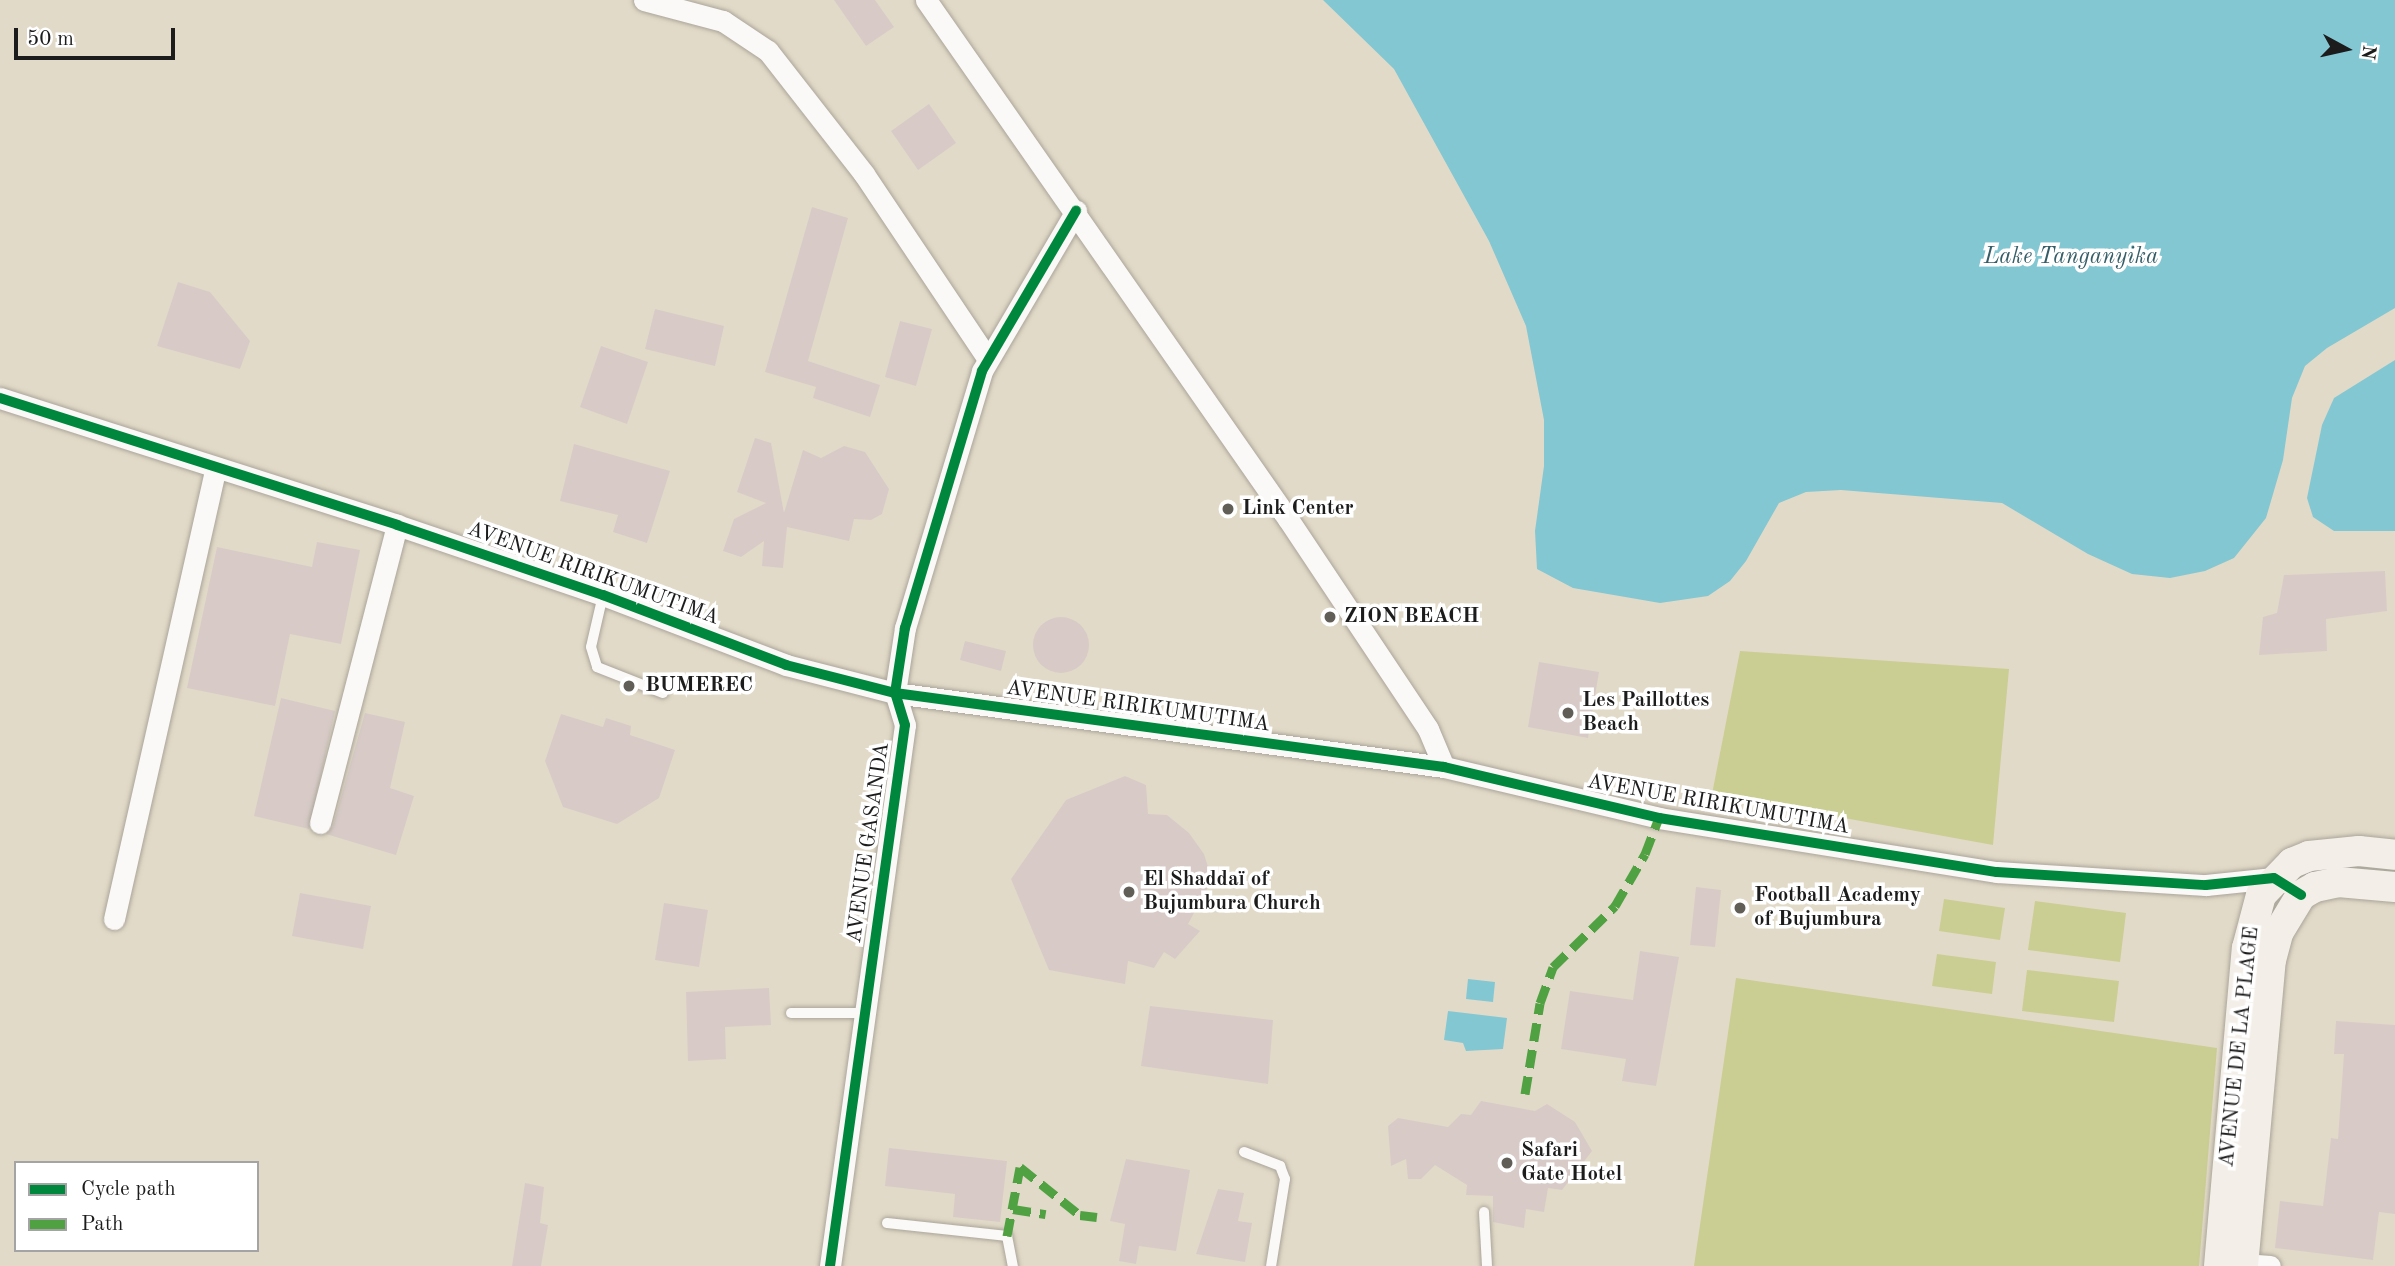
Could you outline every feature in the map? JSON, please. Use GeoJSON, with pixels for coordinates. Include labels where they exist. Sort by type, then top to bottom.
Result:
{"type":"FeatureCollection","features":[{"type":"Feature","properties":{"kind":"main road","name":"AVENUE DE LA PLAGE"},"geometry":{"type":"LineString","coordinates":[[2239,1265],[2247,948],[2260,895],[2274,878],[2292,863],[2330,852],[2395,855]]}},
{"type":"Feature","properties":{"kind":"main road"},"geometry":{"type":"LineString","coordinates":[[2301,895],[2338,882],[2395,887]]}},
{"type":"Feature","properties":{"kind":"main road","name":"AVENUE DE LA PLAGE"},"geometry":{"type":"LineString","coordinates":[[2239,1265],[2271,960],[2288,911],[2301,895]]}},
{"type":"Feature","properties":{"kind":"street"},"geometry":{"type":"LineString","coordinates":[[644,0],[723,21],[768,51],[864,174],[987,358]]}},
{"type":"Feature","properties":{"kind":"street"},"geometry":{"type":"LineString","coordinates":[[926,0],[1076,211],[1413,707],[1444,767]]}},
{"type":"Feature","properties":{"kind":"street","name":"AVENUE GASANDA"},"geometry":{"type":"LineString","coordinates":[[830,1266],[905,726],[895,693],[905,628],[987,358],[1076,211]]}},
{"type":"Feature","properties":{"kind":"street","name":"AVENUE RIRIKUMUTIMA"},"geometry":{"type":"LineString","coordinates":[[0,398],[397,525],[603,595],[786,665],[895,693],[1444,767],[1659,818],[1997,872],[2206,885],[2274,878]]}},
{"type":"Feature","properties":{"kind":"street"},"geometry":{"type":"LineString","coordinates":[[114,919],[216,467]]}},
{"type":"Feature","properties":{"kind":"street"},"geometry":{"type":"LineString","coordinates":[[320,823],[397,525]]}},
{"type":"Feature","properties":{"kind":"street"},"geometry":{"type":"LineString","coordinates":[[2274,878],[2301,895]]}},
{"type":"Feature","properties":{"kind":"lane"},"geometry":{"type":"LineString","coordinates":[[603,595],[590,647],[597,667],[663,693]]}},
{"type":"Feature","properties":{"kind":"lane"},"geometry":{"type":"LineString","coordinates":[[791,1013],[865,1013]]}},
{"type":"Feature","properties":{"kind":"lane"},"geometry":{"type":"LineString","coordinates":[[1244,1152],[1280,1166],[1285,1179],[1271,1266]]}},
{"type":"Feature","properties":{"kind":"lane"},"geometry":{"type":"LineString","coordinates":[[1484,1212],[1487,1266]]}},
{"type":"Feature","properties":{"kind":"lane"},"geometry":{"type":"LineString","coordinates":[[887,1223],[1007,1236],[1013,1266]]}},
{"type":"Feature","properties":{"kind":"green space"},"geometry":{"type":"Polygon","coordinates":[[[1740,651],[2009,669],[1993,845],[1712,794],[1740,651]]]}},
{"type":"Feature","properties":{"kind":"green space"},"geometry":{"type":"Polygon","coordinates":[[[1944,899],[2005,908],[2000,940],[1939,931],[1944,899]]]}},
{"type":"Feature","properties":{"kind":"green space"},"geometry":{"type":"Polygon","coordinates":[[[2035,901],[2126,913],[2120,962],[2028,950],[2035,901]]]}},
{"type":"Feature","properties":{"kind":"green space"},"geometry":{"type":"Polygon","coordinates":[[[1937,954],[1996,962],[1992,994],[1932,986],[1937,954]]]}},
{"type":"Feature","properties":{"kind":"green space"},"geometry":{"type":"Polygon","coordinates":[[[2027,970],[2119,981],[2114,1022],[2022,1011],[2027,970]]]}},
{"type":"Feature","properties":{"kind":"green space"},"geometry":{"type":"Polygon","coordinates":[[[1736,978],[2217,1048],[2199,1266],[1694,1266],[1736,978]]]}},
{"type":"Feature","properties":{"kind":"water","name":"Lake Tanganyika"},"geometry":{"type":"Polygon","coordinates":[[[1323,0],[2395,0],[2395,308],[2327,348],[2305,366],[2292,398],[2283,460],[2266,518],[2234,558],[2205,571],[2170,578],[2132,574],[2088,554],[2002,503],[1841,490],[1806,492],[1779,503],[1746,561],[1730,581],[1708,596],[1660,603],[1573,588],[1537,569],[1535,531],[1544,466],[1544,420],[1526,326],[1489,241],[1394,69],[1323,0]]]}},
{"type":"Feature","properties":{"kind":"water"},"geometry":{"type":"Polygon","coordinates":[[[2395,360],[2395,531],[2334,531],[2313,517],[2307,498],[2322,425],[2334,398],[2395,360]]]}},
{"type":"Feature","properties":{"kind":"water"},"geometry":{"type":"Polygon","coordinates":[[[1468,979],[1495,982],[1493,1002],[1466,999],[1468,979]]]}},
{"type":"Feature","properties":{"kind":"water"},"geometry":{"type":"Polygon","coordinates":[[[1448,1011],[1507,1018],[1503,1049],[1466,1051],[1463,1043],[1444,1040],[1448,1011]]]}},
{"type":"Feature","properties":{"kind":"building"},"geometry":{"type":"Polygon","coordinates":[[[834,0],[875,0],[894,27],[866,46],[834,0]]]}},
{"type":"Feature","properties":{"kind":"building"},"geometry":{"type":"Polygon","coordinates":[[[929,104],[956,143],[918,170],[891,131],[929,104]]]}},
{"type":"Feature","properties":{"kind":"building"},"geometry":{"type":"Polygon","coordinates":[[[812,207],[848,218],[808,361],[880,385],[870,417],[813,398],[816,387],[765,372],[812,207]]]}},
{"type":"Feature","properties":{"kind":"building"},"geometry":{"type":"Polygon","coordinates":[[[178,282],[210,292],[250,341],[240,369],[157,346],[178,282]]]}},
{"type":"Feature","properties":{"kind":"building"},"geometry":{"type":"Polygon","coordinates":[[[655,309],[724,326],[715,366],[645,349],[655,309]]]}},
{"type":"Feature","properties":{"kind":"building"},"geometry":{"type":"Polygon","coordinates":[[[900,321],[932,329],[916,386],[885,377],[900,321]]]}},
{"type":"Feature","properties":{"kind":"building"},"geometry":{"type":"Polygon","coordinates":[[[601,346],[648,362],[627,424],[580,407],[601,346]]]}},
{"type":"Feature","properties":{"kind":"building"},"geometry":{"type":"Polygon","coordinates":[[[755,438],[771,443],[784,513],[803,450],[821,458],[844,446],[865,452],[889,489],[882,514],[871,520],[854,519],[849,541],[787,527],[783,568],[762,566],[764,541],[741,557],[723,551],[734,519],[766,503],[737,492],[755,438]]]}},
{"type":"Feature","properties":{"kind":"building"},"geometry":{"type":"Polygon","coordinates":[[[574,444],[670,471],[647,543],[613,532],[618,515],[560,501],[574,444]]]}},
{"type":"Feature","properties":{"kind":"building"},"geometry":{"type":"Polygon","coordinates":[[[317,542],[360,550],[341,644],[290,634],[275,706],[187,688],[217,547],[312,567],[317,542]]]}},
{"type":"Feature","properties":{"kind":"building"},"geometry":{"type":"Polygon","coordinates":[[[2385,571],[2387,611],[2326,619],[2327,651],[2259,655],[2263,617],[2277,613],[2284,575],[2385,571]]]}},
{"type":"Feature","properties":{"kind":"building"},"geometry":{"type":"Polygon","coordinates":[[[1055,617],[1067,617],[1077,621],[1085,629],[1089,645],[1085,661],[1077,669],[1067,673],[1055,673],[1045,669],[1037,661],[1033,651],[1033,639],[1037,629],[1045,621],[1055,617]]]}},
{"type":"Feature","properties":{"kind":"building"},"geometry":{"type":"Polygon","coordinates":[[[965,641],[1006,651],[1001,671],[960,660],[965,641]]]}},
{"type":"Feature","properties":{"kind":"building"},"geometry":{"type":"Polygon","coordinates":[[[1539,662],[1599,672],[1588,738],[1528,727],[1539,662]]]}},
{"type":"Feature","properties":{"kind":"building"},"geometry":{"type":"Polygon","coordinates":[[[281,698],[335,711],[309,829],[254,816],[281,698]]]}},
{"type":"Feature","properties":{"kind":"building"},"geometry":{"type":"Polygon","coordinates":[[[365,713],[405,722],[390,788],[414,796],[396,855],[326,834],[333,826],[365,713]]]}},
{"type":"Feature","properties":{"kind":"building"},"geometry":{"type":"Polygon","coordinates":[[[561,714],[603,727],[606,718],[631,726],[630,735],[675,750],[659,798],[617,824],[563,807],[545,761],[561,714]]]}},
{"type":"Feature","properties":{"kind":"building"},"geometry":{"type":"Polygon","coordinates":[[[1125,776],[1146,785],[1148,814],[1167,815],[1189,833],[1204,854],[1212,880],[1188,924],[1200,931],[1175,959],[1164,952],[1154,968],[1128,961],[1125,984],[1049,970],[1011,879],[1066,800],[1125,776]]]}},
{"type":"Feature","properties":{"kind":"building"},"geometry":{"type":"Polygon","coordinates":[[[1696,887],[1721,890],[1715,947],[1690,945],[1696,887]]]}},
{"type":"Feature","properties":{"kind":"building"},"geometry":{"type":"Polygon","coordinates":[[[300,893],[371,906],[363,949],[292,936],[300,893]]]}},
{"type":"Feature","properties":{"kind":"building"},"geometry":{"type":"Polygon","coordinates":[[[664,903],[708,910],[699,967],[655,960],[664,903]]]}},
{"type":"Feature","properties":{"kind":"building"},"geometry":{"type":"Polygon","coordinates":[[[1640,951],[1679,957],[1656,1086],[1622,1081],[1626,1059],[1561,1049],[1570,991],[1633,1000],[1640,951]]]}},
{"type":"Feature","properties":{"kind":"building"},"geometry":{"type":"Polygon","coordinates":[[[769,988],[771,1025],[725,1027],[726,1059],[688,1061],[686,992],[769,988]]]}},
{"type":"Feature","properties":{"kind":"building"},"geometry":{"type":"Polygon","coordinates":[[[1150,1006],[1273,1020],[1268,1084],[1141,1066],[1150,1006]]]}},
{"type":"Feature","properties":{"kind":"building"},"geometry":{"type":"Polygon","coordinates":[[[2336,1021],[2395,1025],[2395,1214],[2379,1212],[2373,1260],[2275,1248],[2280,1201],[2323,1206],[2331,1138],[2338,1139],[2344,1054],[2334,1054],[2336,1021]]]}},
{"type":"Feature","properties":{"kind":"building"},"geometry":{"type":"Polygon","coordinates":[[[1481,1101],[1535,1111],[1547,1104],[1575,1122],[1592,1151],[1562,1190],[1548,1188],[1544,1212],[1526,1209],[1524,1228],[1493,1222],[1493,1196],[1466,1195],[1467,1185],[1435,1165],[1421,1179],[1408,1179],[1406,1159],[1391,1166],[1388,1126],[1398,1118],[1448,1127],[1461,1114],[1471,1115],[1481,1101]]]}},
{"type":"Feature","properties":{"kind":"building"},"geometry":{"type":"Polygon","coordinates":[[[889,1148],[1007,1161],[1000,1222],[953,1217],[955,1194],[885,1186],[889,1148]]]}},
{"type":"Feature","properties":{"kind":"building"},"geometry":{"type":"Polygon","coordinates":[[[1126,1159],[1190,1170],[1176,1251],[1139,1246],[1136,1264],[1119,1261],[1125,1224],[1110,1221],[1126,1159]]]}},
{"type":"Feature","properties":{"kind":"building"},"geometry":{"type":"Polygon","coordinates":[[[525,1183],[544,1187],[540,1223],[548,1225],[541,1266],[512,1266],[525,1183]]]}},
{"type":"Feature","properties":{"kind":"building"},"geometry":{"type":"Polygon","coordinates":[[[1218,1189],[1244,1193],[1238,1221],[1252,1223],[1245,1262],[1196,1254],[1218,1189]]]}},
{"type":"Feature","properties":{"kind":"marked path"},"geometry":{"type":"LineString","coordinates":[[1525,1094],[1540,1003],[1553,967],[1615,906],[1645,854],[1659,818]]}},
{"type":"Feature","properties":{"kind":"marked path"},"geometry":{"type":"LineString","coordinates":[[1007,1236],[1020,1167],[1080,1215],[1097,1217]]}},
{"type":"Feature","properties":{"kind":"marked path"},"geometry":{"type":"LineString","coordinates":[[1013,1209],[1046,1214]]}},
{"type":"Feature","properties":{"kind":"cycle path"},"geometry":{"type":"LineString","coordinates":[[830,1266],[905,725],[895,693],[905,628],[982,371],[1076,211]]}},
{"type":"Feature","properties":{"kind":"cycle path"},"geometry":{"type":"LineString","coordinates":[[0,398],[397,525],[603,595],[786,665],[895,693],[1444,767],[1659,818],[1997,872],[2206,885],[2274,878],[2301,895]]}},
{"type":"Feature","properties":{"kind":"place","name":"Link Center"},"geometry":{"type":"Point","coordinates":[1228,509]}},
{"type":"Feature","properties":{"kind":"place","name":"ZION BEACH"},"geometry":{"type":"Point","coordinates":[1330,617]}},
{"type":"Feature","properties":{"kind":"place","name":"BUMEREC"},"geometry":{"type":"Point","coordinates":[629,686]}},
{"type":"Feature","properties":{"kind":"place","name":"Les Paillottes Beach"},"geometry":{"type":"Point","coordinates":[1568,713]}},
{"type":"Feature","properties":{"kind":"place","name":"El Shaddaï of Bujumbura Church"},"geometry":{"type":"Point","coordinates":[1129,892]}},
{"type":"Feature","properties":{"kind":"place","name":"Football Academy of Bujumbura"},"geometry":{"type":"Point","coordinates":[1740,908]}},
{"type":"Feature","properties":{"kind":"place","name":"Safari Gate Hotel"},"geometry":{"type":"Point","coordinates":[1507,1163]}}]}
